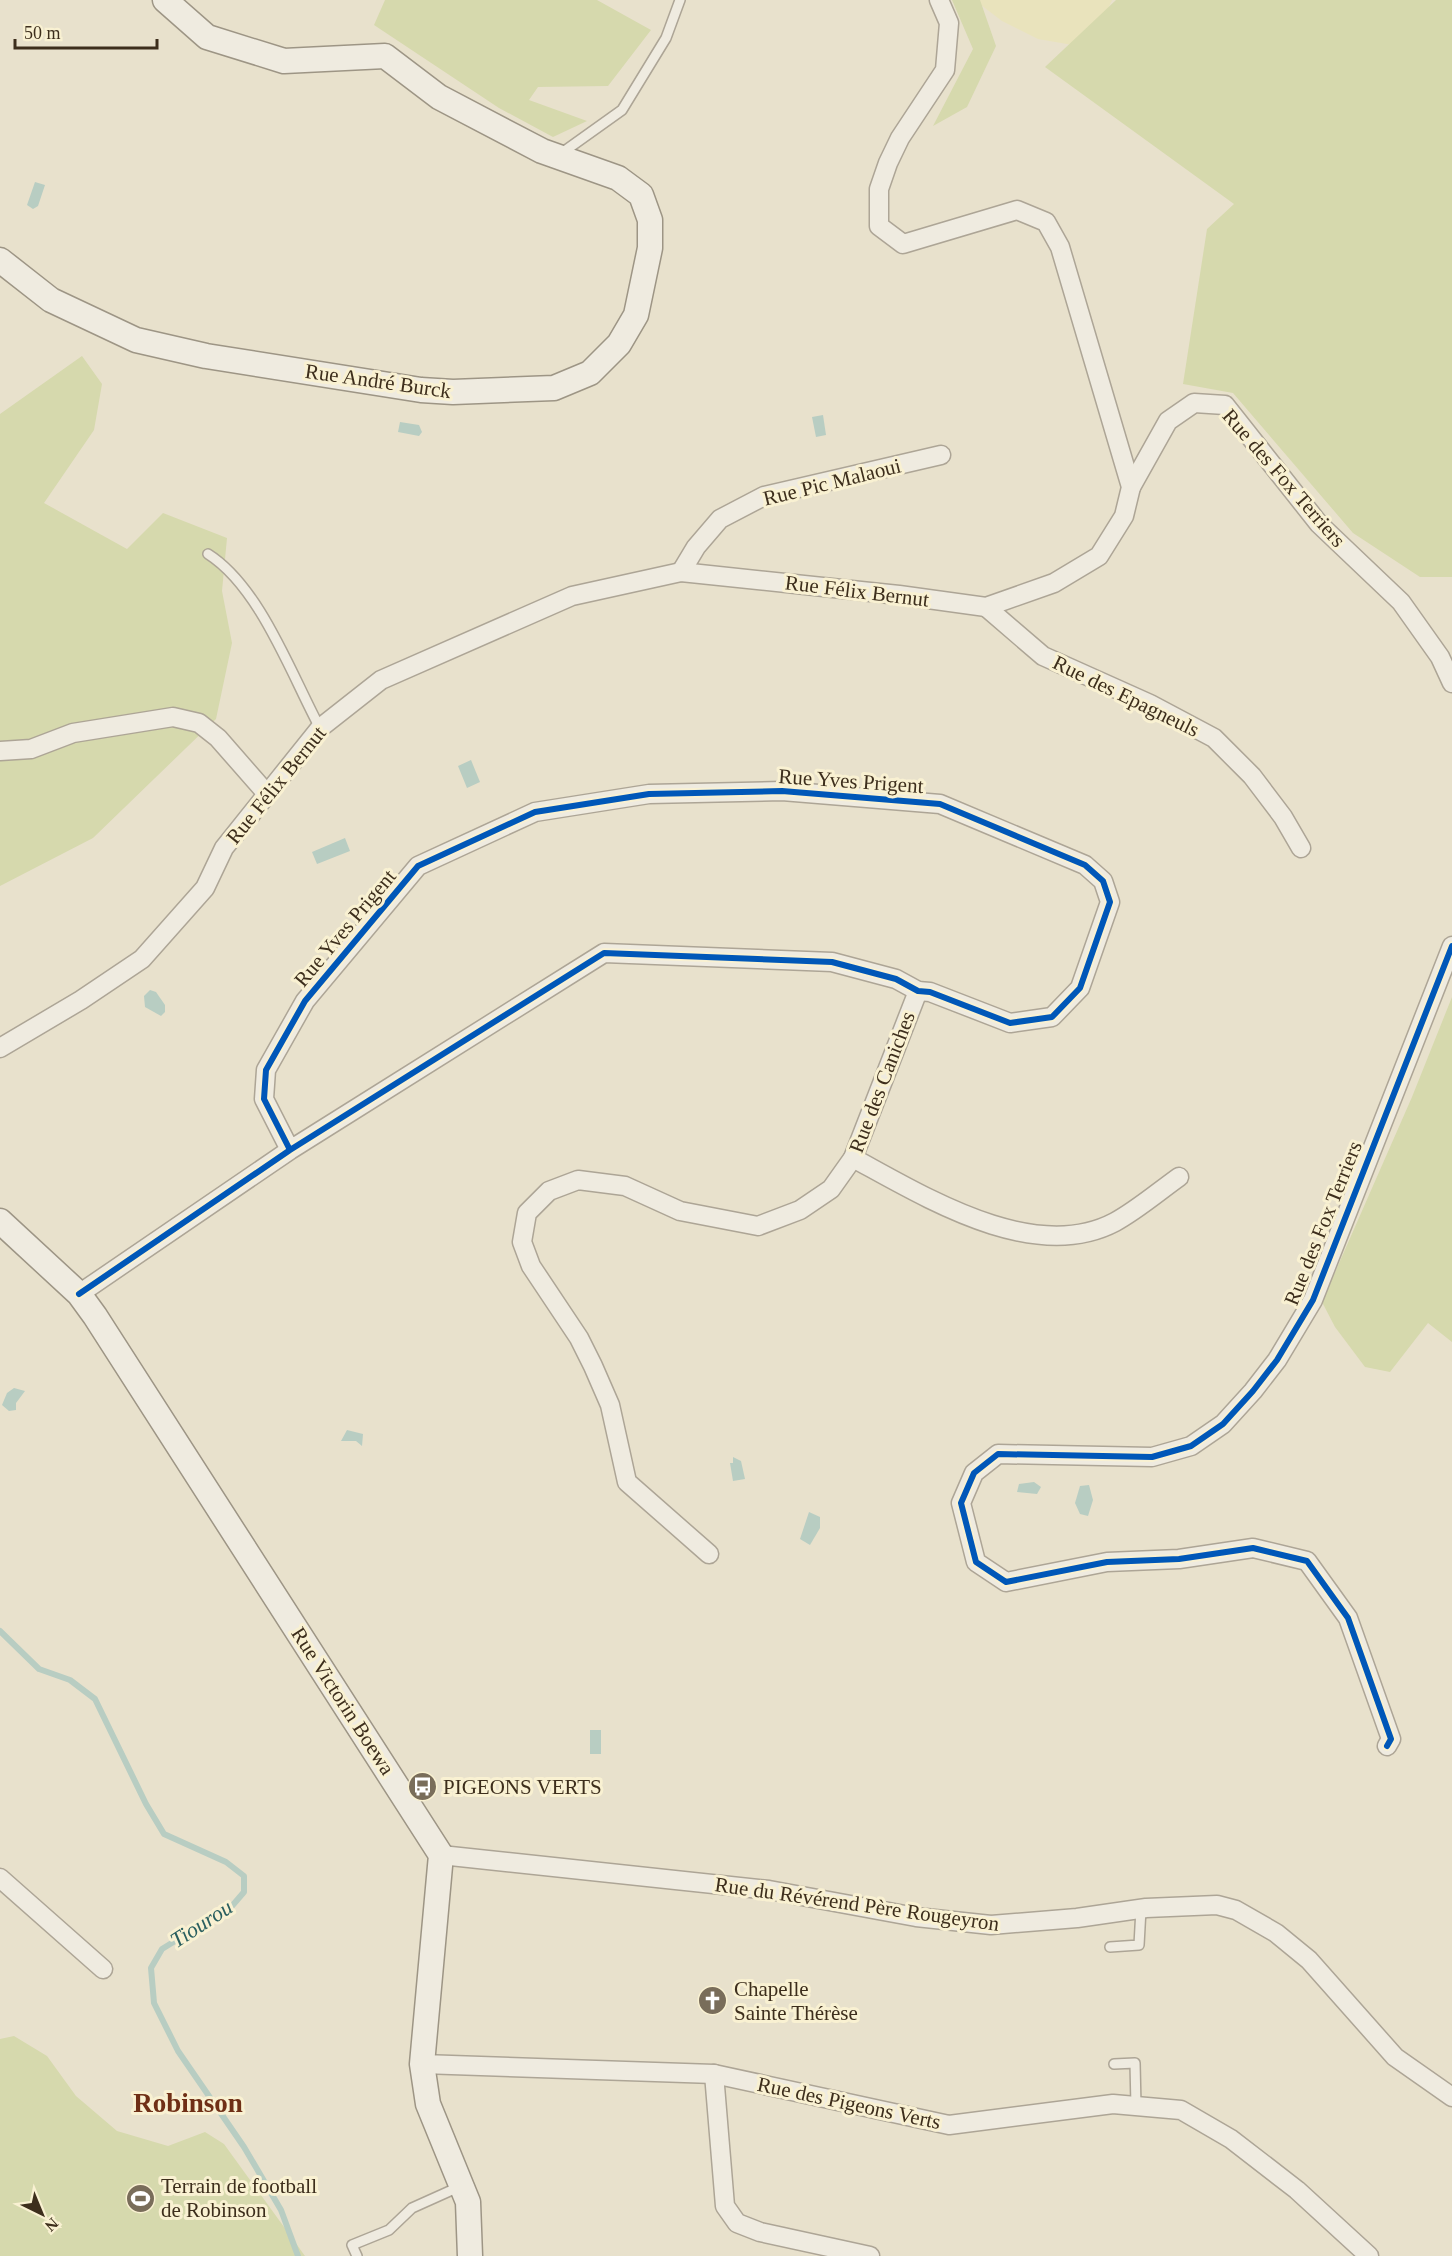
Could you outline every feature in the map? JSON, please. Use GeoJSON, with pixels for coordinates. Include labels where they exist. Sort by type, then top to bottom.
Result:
{"type":"FeatureCollection","features":[{"type":"Feature","properties":{"kind":"street","name":"Rue André Burck"},"geometry":{"type":"LineString","coordinates":[[0,260],[51,300],[136,340],[206,356],[421,390],[465,392],[554,388],[590,373],[619,344],[636,315],[650,248],[650,219],[641,195],[618,177],[542,151],[439,97],[385,56],[284,61],[207,36],[165,0]]}},
{"type":"Feature","properties":{"kind":"street"},"geometry":{"type":"LineString","coordinates":[[939,0],[949,23],[945,70],[900,138],[888,163],[879,189],[879,226],[903,244],[1017,210],[1046,222],[1060,247],[1131,487]]}},
{"type":"Feature","properties":{"kind":"street","name":"Rue des Fox Terriers"},"geometry":{"type":"LineString","coordinates":[[1131,487],[1168,422],[1194,403],[1225,405],[1319,524],[1401,602],[1440,657],[1452,682]]}},
{"type":"Feature","properties":{"kind":"street","name":"Rue Pic Malaoui"},"geometry":{"type":"LineString","coordinates":[[681,572],[696,547],[720,519],[764,496],[941,455]]}},
{"type":"Feature","properties":{"kind":"street","name":"Rue Félix Bernut"},"geometry":{"type":"LineString","coordinates":[[0,1048],[81,1000],[142,959],[205,888],[224,848],[320,728],[381,680],[561,600],[681,572],[899,595],[986,607],[1054,583],[1099,556],[1124,516],[1131,487]]}},
{"type":"Feature","properties":{"kind":"street","name":"Rue des Epagneuls"},"geometry":{"type":"LineString","coordinates":[[986,607],[1043,656],[1150,704],[1214,738],[1252,776],[1283,817],[1301,848]]}},
{"type":"Feature","properties":{"kind":"street"},"geometry":{"type":"LineString","coordinates":[[0,751],[31,749],[73,733],[173,717],[200,723],[218,738],[267,794]]}},
{"type":"Feature","properties":{"kind":"street","name":"Rue Yves Prigent"},"geometry":{"type":"LineString","coordinates":[[79,1294],[290,1150],[604,953],[832,962],[896,979],[918,991],[930,992],[1010,1023],[1052,1017],[1080,988],[1110,902],[1103,881],[1085,866],[940,804],[782,791],[649,794],[536,812],[418,866],[305,1000],[267,1070],[264,1099],[290,1150]]}},
{"type":"Feature","properties":{"kind":"street","name":"Rue des Fox Terriers"},"geometry":{"type":"LineString","coordinates":[[1387,1746],[1391,1739],[1348,1618],[1307,1561],[1253,1548],[1179,1559],[1107,1562],[1006,1582],[976,1563],[961,1503],[974,1473],[998,1454],[1152,1457],[1191,1446],[1223,1424],[1253,1391],[1277,1360],[1312,1300],[1452,946]]}},
{"type":"Feature","properties":{"kind":"street","name":"Rue des Caniches"},"geometry":{"type":"LineString","coordinates":[[709,1554],[627,1482],[610,1405],[593,1366],[579,1338],[531,1266],[522,1242],[527,1213],[549,1191],[578,1180],[625,1186],[680,1211],[758,1226],[800,1210],[831,1189],[853,1158],[918,991]]}},
{"type":"Feature","properties":{"kind":"street"},"geometry":{"type":"LineString","coordinates":[[853,1158],[934,1202],[1006,1230],[1064,1237],[1114,1222],[1179,1177]]}},
{"type":"Feature","properties":{"kind":"street","name":"Rue Victorin Boewa"},"geometry":{"type":"LineString","coordinates":[[0,1221],[79,1294],[170,1430],[441,1855]]}},
{"type":"Feature","properties":{"kind":"street"},"geometry":{"type":"LineString","coordinates":[[441,1855],[422,2064],[428,2104],[468,2202],[470,2256]]}},
{"type":"Feature","properties":{"kind":"street","name":"Rue du Révérend Père Rougeyron"},"geometry":{"type":"LineString","coordinates":[[441,1855],[769,1890],[916,1917],[991,1925],[1058,1920],[1141,1909],[1217,1905],[1236,1910],[1276,1933],[1309,1960],[1395,2057],[1452,2097]]}},
{"type":"Feature","properties":{"kind":"street"},"geometry":{"type":"LineString","coordinates":[[0,1878],[103,1969]]}},
{"type":"Feature","properties":{"kind":"street","name":"Rue des Pigeons Verts"},"geometry":{"type":"LineString","coordinates":[[422,2064],[714,2074],[949,2125],[1113,2104],[1181,2110],[1231,2139],[1297,2190],[1368,2256]]}},
{"type":"Feature","properties":{"kind":"street"},"geometry":{"type":"LineString","coordinates":[[714,2074],[724,2206],[737,2223],[759,2232],[870,2256]]}},
{"type":"Feature","properties":{"kind":"lane"},"geometry":{"type":"LineString","coordinates":[[557,156],[622,110],[666,38],[680,0]]}},
{"type":"Feature","properties":{"kind":"lane"},"geometry":{"type":"LineString","coordinates":[[208,554],[222,563],[266,620],[320,728]]}},
{"type":"Feature","properties":{"kind":"lane"},"geometry":{"type":"LineString","coordinates":[[1110,1947],[1138,1945],[1141,1909]]}},
{"type":"Feature","properties":{"kind":"lane"},"geometry":{"type":"LineString","coordinates":[[1114,2064],[1135,2063],[1136,2106]]}},
{"type":"Feature","properties":{"kind":"lane"},"geometry":{"type":"LineString","coordinates":[[357,2256],[352,2245],[389,2230],[412,2208],[461,2186]]}},
{"type":"Feature","properties":{"kind":"shaded area"},"geometry":{"type":"Polygon","coordinates":[[[979,0],[1112,0],[1090,48],[1038,39],[1002,21],[981,5],[979,0]]]}},
{"type":"Feature","properties":{"kind":"shaded area"},"geometry":{"type":"Polygon","coordinates":[[[35,182],[45,185],[38,206],[33,209],[27,205],[35,182]]]}},
{"type":"Feature","properties":{"kind":"shaded area"},"geometry":{"type":"Polygon","coordinates":[[[823,415],[826,435],[816,437],[812,417],[823,415]]]}},
{"type":"Feature","properties":{"kind":"shaded area"},"geometry":{"type":"Polygon","coordinates":[[[400,422],[419,425],[422,432],[419,436],[398,432],[400,422]]]}},
{"type":"Feature","properties":{"kind":"shaded area"},"geometry":{"type":"Polygon","coordinates":[[[471,760],[480,782],[467,788],[458,766],[471,760]]]}},
{"type":"Feature","properties":{"kind":"shaded area"},"geometry":{"type":"Polygon","coordinates":[[[345,838],[350,851],[317,864],[312,852],[345,838]]]}},
{"type":"Feature","properties":{"kind":"shaded area"},"geometry":{"type":"Polygon","coordinates":[[[150,990],[156,992],[165,1005],[165,1012],[161,1016],[145,1007],[144,996],[150,990]]]}},
{"type":"Feature","properties":{"kind":"shaded area"},"geometry":{"type":"Polygon","coordinates":[[[14,1388],[25,1391],[16,1403],[16,1410],[9,1411],[2,1405],[7,1393],[14,1388]]]}},
{"type":"Feature","properties":{"kind":"shaded area"},"geometry":{"type":"Polygon","coordinates":[[[347,1430],[363,1434],[362,1446],[356,1441],[341,1441],[347,1430]]]}},
{"type":"Feature","properties":{"kind":"shaded area"},"geometry":{"type":"Polygon","coordinates":[[[733,1457],[741,1461],[745,1479],[733,1481],[730,1463],[733,1463],[733,1457]]]}},
{"type":"Feature","properties":{"kind":"shaded area"},"geometry":{"type":"Polygon","coordinates":[[[1034,1482],[1041,1487],[1037,1494],[1017,1492],[1019,1484],[1034,1482]]]}},
{"type":"Feature","properties":{"kind":"shaded area"},"geometry":{"type":"Polygon","coordinates":[[[1089,1485],[1093,1500],[1088,1516],[1080,1514],[1075,1503],[1080,1486],[1089,1485]]]}},
{"type":"Feature","properties":{"kind":"shaded area"},"geometry":{"type":"Polygon","coordinates":[[[809,1512],[820,1517],[820,1528],[810,1545],[800,1539],[809,1512]]]}},
{"type":"Feature","properties":{"kind":"shaded area"},"geometry":{"type":"Polygon","coordinates":[[[590,1730],[601,1730],[601,1754],[590,1754],[590,1730]]]}},
{"type":"Feature","properties":{"kind":"green space"},"geometry":{"type":"Polygon","coordinates":[[[385,0],[597,0],[651,30],[608,86],[538,87],[529,100],[587,121],[553,137],[499,108],[374,25],[385,0]]]}},
{"type":"Feature","properties":{"kind":"green space"},"geometry":{"type":"Polygon","coordinates":[[[952,0],[980,0],[996,46],[967,107],[933,126],[973,49],[952,0]]]}},
{"type":"Feature","properties":{"kind":"green space"},"geometry":{"type":"Polygon","coordinates":[[[1116,0],[1452,0],[1452,577],[1420,577],[1353,533],[1233,393],[1183,384],[1207,229],[1234,204],[1045,67],[1116,0]]]}},
{"type":"Feature","properties":{"kind":"green space"},"geometry":{"type":"Polygon","coordinates":[[[82,356],[102,384],[94,430],[44,503],[127,549],[163,513],[227,538],[222,591],[232,643],[216,719],[93,838],[0,886],[0,414],[82,356]]]}},
{"type":"Feature","properties":{"kind":"green space"},"geometry":{"type":"Polygon","coordinates":[[[1452,997],[1452,1342],[1428,1323],[1390,1372],[1365,1367],[1335,1327],[1322,1302],[1412,1097],[1452,997]]]}},
{"type":"Feature","properties":{"kind":"green space"},"geometry":{"type":"Polygon","coordinates":[[[14,2036],[47,2056],[76,2096],[117,2131],[168,2146],[205,2132],[224,2144],[305,2256],[0,2256],[0,2039],[14,2036]]]}},
{"type":"Feature","properties":{"kind":"waterway","name":"Tiourou"},"geometry":{"type":"LineString","coordinates":[[0,1631],[39,1669],[70,1680],[95,1699],[146,1804],[164,1834],[226,1862],[244,1876],[244,1892],[232,1906],[162,1949],[151,1968],[154,2003],[178,2051],[244,2147],[281,2210],[298,2256]]}},
{"type":"Feature","properties":{"kind":"cycle path"},"geometry":{"type":"LineString","coordinates":[[79,1294],[290,1150],[604,953],[832,962],[896,979],[918,991],[930,992],[1010,1023],[1052,1017],[1080,988],[1110,902],[1103,881],[1085,865],[940,804],[782,791],[649,794],[535,812],[418,866],[305,1001],[266,1070],[264,1099],[290,1150]]}},
{"type":"Feature","properties":{"kind":"cycle path"},"geometry":{"type":"LineString","coordinates":[[1387,1746],[1391,1739],[1348,1618],[1307,1561],[1253,1548],[1179,1559],[1107,1562],[1006,1582],[976,1562],[961,1503],[974,1473],[998,1454],[1152,1457],[1191,1446],[1223,1424],[1253,1391],[1277,1360],[1313,1300],[1452,946]]}},
{"type":"Feature","properties":{"kind":"place","name":"PIGEONS VERTS"},"geometry":{"type":"Point","coordinates":[422,1787]}},
{"type":"Feature","properties":{"kind":"place","name":"Chapelle Sainte Thérèse"},"geometry":{"type":"Point","coordinates":[713,2001]}},
{"type":"Feature","properties":{"kind":"place","name":"Terrain de football de Robinson"},"geometry":{"type":"Point","coordinates":[140,2198]}},
{"type":"Feature","properties":{"kind":"district","name":"Robinson"},"geometry":{"type":"Point","coordinates":[188,2103]}}]}
